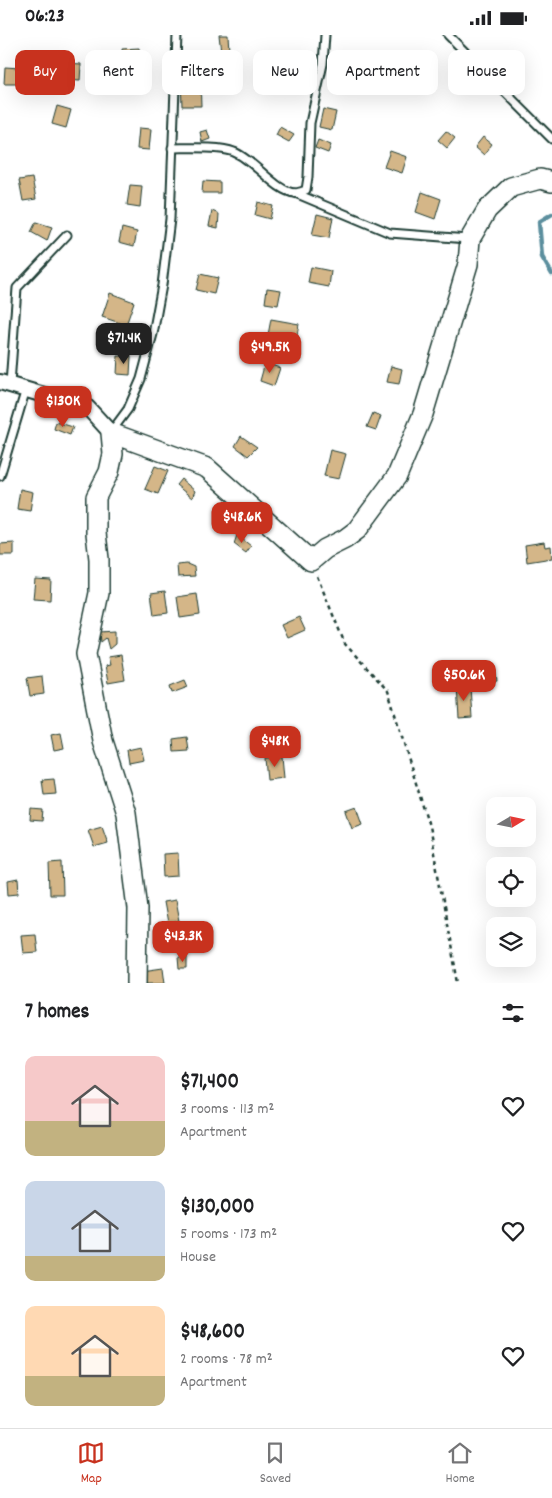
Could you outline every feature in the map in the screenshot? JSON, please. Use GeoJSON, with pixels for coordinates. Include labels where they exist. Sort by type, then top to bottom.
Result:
{"type":"FeatureCollection","features":[{"type":"Feature","properties":{"kind":"street"},"geometry":{"type":"LineString","coordinates":[[5,383],[88,409],[111,433],[207,469],[311,561],[325,549],[345,539],[357,530],[397,477],[423,414],[468,264],[470,239],[487,210],[511,187],[540,179],[552,182]]}},
{"type":"Feature","properties":{"kind":"street"},"geometry":{"type":"LineString","coordinates":[[111,433],[113,454],[109,472],[96,497],[99,593],[86,654],[103,741],[126,813],[138,908],[137,983]]}},
{"type":"Feature","properties":{"kind":"lane"},"geometry":{"type":"LineString","coordinates":[[111,433],[128,409],[140,379],[153,334],[162,285],[170,219],[177,35]]}},
{"type":"Feature","properties":{"kind":"lane"},"geometry":{"type":"LineString","coordinates":[[294,193],[306,190],[310,123],[323,64],[325,35]]}},
{"type":"Feature","properties":{"kind":"lane"},"geometry":{"type":"LineString","coordinates":[[448,35],[552,139]]}},
{"type":"Feature","properties":{"kind":"lane"},"geometry":{"type":"LineString","coordinates":[[172,148],[234,151],[254,165],[274,184],[390,233],[470,239]]}},
{"type":"Feature","properties":{"kind":"lane"},"geometry":{"type":"LineString","coordinates":[[5,383],[17,288],[67,235]]}},
{"type":"Feature","properties":{"kind":"lane"},"geometry":{"type":"LineString","coordinates":[[0,476],[26,389]]}},
{"type":"Feature","properties":{"kind":"path"},"geometry":{"type":"LineString","coordinates":[[311,561],[345,645],[388,691],[428,826],[458,983]]}},
{"type":"Feature","properties":{"kind":"building"},"geometry":{"type":"Polygon","coordinates":[[[219,35],[228,35],[229,50],[221,50],[219,35]]]}},
{"type":"Feature","properties":{"kind":"building"},"geometry":{"type":"Polygon","coordinates":[[[139,48],[139,50],[122,50],[139,48]]]}},
{"type":"Feature","properties":{"kind":"building"},"geometry":{"type":"Polygon","coordinates":[[[75,64],[81,64],[80,81],[75,81],[75,64]]]}},
{"type":"Feature","properties":{"kind":"building"},"geometry":{"type":"Polygon","coordinates":[[[5,67],[15,68],[15,84],[4,84],[5,67]]]}},
{"type":"Feature","properties":{"kind":"building"},"geometry":{"type":"Polygon","coordinates":[[[182,95],[201,95],[201,106],[182,106],[182,95]]]}},
{"type":"Feature","properties":{"kind":"building"},"geometry":{"type":"Polygon","coordinates":[[[57,106],[71,110],[66,128],[52,124],[57,106]]]}},
{"type":"Feature","properties":{"kind":"building"},"geometry":{"type":"Polygon","coordinates":[[[323,109],[336,112],[332,130],[319,127],[323,109]]]}},
{"type":"Feature","properties":{"kind":"building"},"geometry":{"type":"Polygon","coordinates":[[[280,127],[294,135],[289,142],[276,135],[280,127]]]}},
{"type":"Feature","properties":{"kind":"building"},"geometry":{"type":"Polygon","coordinates":[[[139,128],[151,129],[149,150],[137,149],[139,128]]]}},
{"type":"Feature","properties":{"kind":"building"},"geometry":{"type":"Polygon","coordinates":[[[207,130],[210,139],[202,142],[200,132],[207,130]]]}},
{"type":"Feature","properties":{"kind":"building"},"geometry":{"type":"Polygon","coordinates":[[[446,131],[455,138],[447,148],[438,140],[446,131]]]}},
{"type":"Feature","properties":{"kind":"building"},"geometry":{"type":"Polygon","coordinates":[[[483,137],[492,144],[484,155],[475,147],[483,137]]]}},
{"type":"Feature","properties":{"kind":"building"},"geometry":{"type":"Polygon","coordinates":[[[318,140],[331,145],[328,153],[315,148],[318,140]]]}},
{"type":"Feature","properties":{"kind":"building"},"geometry":{"type":"Polygon","coordinates":[[[390,151],[407,157],[402,173],[384,167],[390,151]]]}},
{"type":"Feature","properties":{"kind":"building"},"geometry":{"type":"Polygon","coordinates":[[[32,178],[36,199],[23,201],[19,180],[32,178]]]}},
{"type":"Feature","properties":{"kind":"building"},"geometry":{"type":"Polygon","coordinates":[[[203,181],[220,182],[220,193],[202,193],[203,181]]]}},
{"type":"Feature","properties":{"kind":"building"},"geometry":{"type":"Polygon","coordinates":[[[130,185],[142,186],[140,207],[127,205],[130,185]]]}},
{"type":"Feature","properties":{"kind":"building"},"geometry":{"type":"Polygon","coordinates":[[[422,192],[441,199],[435,219],[416,212],[422,192]]]}},
{"type":"Feature","properties":{"kind":"building"},"geometry":{"type":"Polygon","coordinates":[[[258,202],[273,206],[270,219],[255,215],[258,202]]]}},
{"type":"Feature","properties":{"kind":"building"},"geometry":{"type":"Polygon","coordinates":[[[212,211],[219,214],[218,228],[209,226],[212,211]]]}},
{"type":"Feature","properties":{"kind":"building"},"geometry":{"type":"Polygon","coordinates":[[[317,214],[333,218],[329,238],[312,235],[317,214]]]}},
{"type":"Feature","properties":{"kind":"building"},"geometry":{"type":"Polygon","coordinates":[[[36,222],[52,227],[47,241],[31,232],[36,222]]]}},
{"type":"Feature","properties":{"kind":"building"},"geometry":{"type":"Polygon","coordinates":[[[122,228],[137,232],[134,246],[119,242],[122,228]]]}},
{"type":"Feature","properties":{"kind":"building"},"geometry":{"type":"Polygon","coordinates":[[[311,267],[331,271],[329,287],[308,283],[311,267]]]}},
{"type":"Feature","properties":{"kind":"building"},"geometry":{"type":"Polygon","coordinates":[[[200,274],[218,278],[214,294],[196,290],[200,274]]]}},
{"type":"Feature","properties":{"kind":"building"},"geometry":{"type":"Polygon","coordinates":[[[267,288],[281,290],[278,305],[265,303],[267,288]]]}},
{"type":"Feature","properties":{"kind":"building"},"geometry":{"type":"Polygon","coordinates":[[[110,293],[134,302],[126,325],[102,317],[110,293]]]}},
{"type":"Feature","properties":{"kind":"building"},"geometry":{"type":"Polygon","coordinates":[[[271,319],[299,324],[296,341],[268,335],[271,319]]]}},
{"type":"Feature","properties":{"kind":"building"},"geometry":{"type":"Polygon","coordinates":[[[282,343],[296,348],[292,358],[278,353],[282,343]]]}},
{"type":"Feature","properties":{"kind":"building"},"geometry":{"type":"Polygon","coordinates":[[[118,356],[131,356],[130,375],[117,374],[118,356]]]}},
{"type":"Feature","properties":{"kind":"building"},"geometry":{"type":"Polygon","coordinates":[[[265,363],[280,368],[274,386],[260,381],[265,363]]]}},
{"type":"Feature","properties":{"kind":"building"},"geometry":{"type":"Polygon","coordinates":[[[391,366],[402,369],[399,384],[387,382],[391,366]]]}},
{"type":"Feature","properties":{"kind":"building"},"geometry":{"type":"Polygon","coordinates":[[[373,413],[381,416],[376,430],[367,427],[373,413]]]}},
{"type":"Feature","properties":{"kind":"building"},"geometry":{"type":"Polygon","coordinates":[[[56,422],[73,427],[70,435],[54,429],[56,422]]]}},
{"type":"Feature","properties":{"kind":"building"},"geometry":{"type":"Polygon","coordinates":[[[241,436],[257,447],[248,456],[235,446],[241,436]]]}},
{"type":"Feature","properties":{"kind":"building"},"geometry":{"type":"Polygon","coordinates":[[[330,450],[346,454],[339,479],[324,476],[330,450]]]}},
{"type":"Feature","properties":{"kind":"building"},"geometry":{"type":"Polygon","coordinates":[[[155,466],[168,471],[158,494],[145,489],[155,466]]]}},
{"type":"Feature","properties":{"kind":"building"},"geometry":{"type":"Polygon","coordinates":[[[181,479],[195,491],[192,498],[176,485],[181,479]]]}},
{"type":"Feature","properties":{"kind":"building"},"geometry":{"type":"Polygon","coordinates":[[[20,489],[33,492],[30,511],[17,509],[20,489]]]}},
{"type":"Feature","properties":{"kind":"building"},"geometry":{"type":"Polygon","coordinates":[[[237,535],[251,546],[246,553],[234,544],[237,535]]]}},
{"type":"Feature","properties":{"kind":"building"},"geometry":{"type":"Polygon","coordinates":[[[544,542],[545,547],[551,546],[552,558],[527,562],[525,545],[544,542]]]}},
{"type":"Feature","properties":{"kind":"building"},"geometry":{"type":"Polygon","coordinates":[[[14,543],[14,555],[0,555],[0,544],[14,543]]]}},
{"type":"Feature","properties":{"kind":"building"},"geometry":{"type":"Polygon","coordinates":[[[187,564],[194,567],[195,576],[178,577],[177,565],[187,564]]]}},
{"type":"Feature","properties":{"kind":"building"},"geometry":{"type":"Polygon","coordinates":[[[35,579],[51,580],[50,600],[33,599],[35,579]]]}},
{"type":"Feature","properties":{"kind":"building"},"geometry":{"type":"Polygon","coordinates":[[[165,591],[168,613],[154,615],[151,593],[165,591]]]}},
{"type":"Feature","properties":{"kind":"building"},"geometry":{"type":"Polygon","coordinates":[[[197,594],[200,615],[180,618],[177,597],[197,594]]]}},
{"type":"Feature","properties":{"kind":"building"},"geometry":{"type":"Polygon","coordinates":[[[299,617],[305,630],[287,638],[281,625],[299,617]]]}},
{"type":"Feature","properties":{"kind":"building"},"geometry":{"type":"Polygon","coordinates":[[[115,631],[115,644],[109,649],[106,638],[101,642],[100,632],[115,631]]]}},
{"type":"Feature","properties":{"kind":"building"},"geometry":{"type":"Polygon","coordinates":[[[121,655],[125,680],[108,683],[105,666],[110,665],[108,657],[121,655]]]}},
{"type":"Feature","properties":{"kind":"building"},"geometry":{"type":"Polygon","coordinates":[[[494,664],[497,681],[480,684],[477,668],[494,664]]]}},
{"type":"Feature","properties":{"kind":"building"},"geometry":{"type":"Polygon","coordinates":[[[42,676],[44,694],[30,696],[27,678],[42,676]]]}},
{"type":"Feature","properties":{"kind":"building"},"geometry":{"type":"Polygon","coordinates":[[[185,680],[188,687],[172,693],[170,686],[185,680]]]}},
{"type":"Feature","properties":{"kind":"building"},"geometry":{"type":"Polygon","coordinates":[[[457,686],[470,686],[472,718],[459,719],[457,686]]]}},
{"type":"Feature","properties":{"kind":"building"},"geometry":{"type":"Polygon","coordinates":[[[61,733],[64,748],[54,750],[51,735],[61,733]]]}},
{"type":"Feature","properties":{"kind":"building"},"geometry":{"type":"Polygon","coordinates":[[[187,737],[189,751],[174,752],[173,739],[187,737]]]}},
{"type":"Feature","properties":{"kind":"building"},"geometry":{"type":"Polygon","coordinates":[[[141,747],[144,760],[129,763],[127,750],[141,747]]]}},
{"type":"Feature","properties":{"kind":"building"},"geometry":{"type":"Polygon","coordinates":[[[282,756],[284,778],[267,780],[265,758],[282,756]]]}},
{"type":"Feature","properties":{"kind":"building"},"geometry":{"type":"Polygon","coordinates":[[[54,779],[56,794],[44,795],[42,780],[54,779]]]}},
{"type":"Feature","properties":{"kind":"building"},"geometry":{"type":"Polygon","coordinates":[[[357,807],[363,824],[352,828],[346,811],[357,807]]]}},
{"type":"Feature","properties":{"kind":"building"},"geometry":{"type":"Polygon","coordinates":[[[31,809],[43,810],[42,821],[30,820],[31,809]]]}},
{"type":"Feature","properties":{"kind":"building"},"geometry":{"type":"Polygon","coordinates":[[[102,826],[108,843],[94,847],[88,830],[102,826]]]}},
{"type":"Feature","properties":{"kind":"building"},"geometry":{"type":"Polygon","coordinates":[[[178,853],[179,876],[164,877],[163,854],[178,853]]]}},
{"type":"Feature","properties":{"kind":"building"},"geometry":{"type":"Polygon","coordinates":[[[62,862],[63,895],[50,895],[49,863],[62,862]]]}},
{"type":"Feature","properties":{"kind":"building"},"geometry":{"type":"Polygon","coordinates":[[[18,880],[19,893],[9,894],[8,882],[18,880]]]}},
{"type":"Feature","properties":{"kind":"building"},"geometry":{"type":"Polygon","coordinates":[[[175,900],[179,921],[167,924],[163,902],[175,900]]]}},
{"type":"Feature","properties":{"kind":"building"},"geometry":{"type":"Polygon","coordinates":[[[35,934],[37,952],[23,953],[21,935],[35,934]]]}},
{"type":"Feature","properties":{"kind":"building"},"geometry":{"type":"Polygon","coordinates":[[[178,957],[187,957],[187,969],[179,969],[178,957]]]}},
{"type":"Feature","properties":{"kind":"building"},"geometry":{"type":"Polygon","coordinates":[[[163,968],[165,983],[144,983],[142,971],[163,968]]]}},
{"type":"Feature","properties":{"kind":"waterway"},"geometry":{"type":"LineString","coordinates":[[552,214],[539,222],[542,257],[552,274]]}}]}
